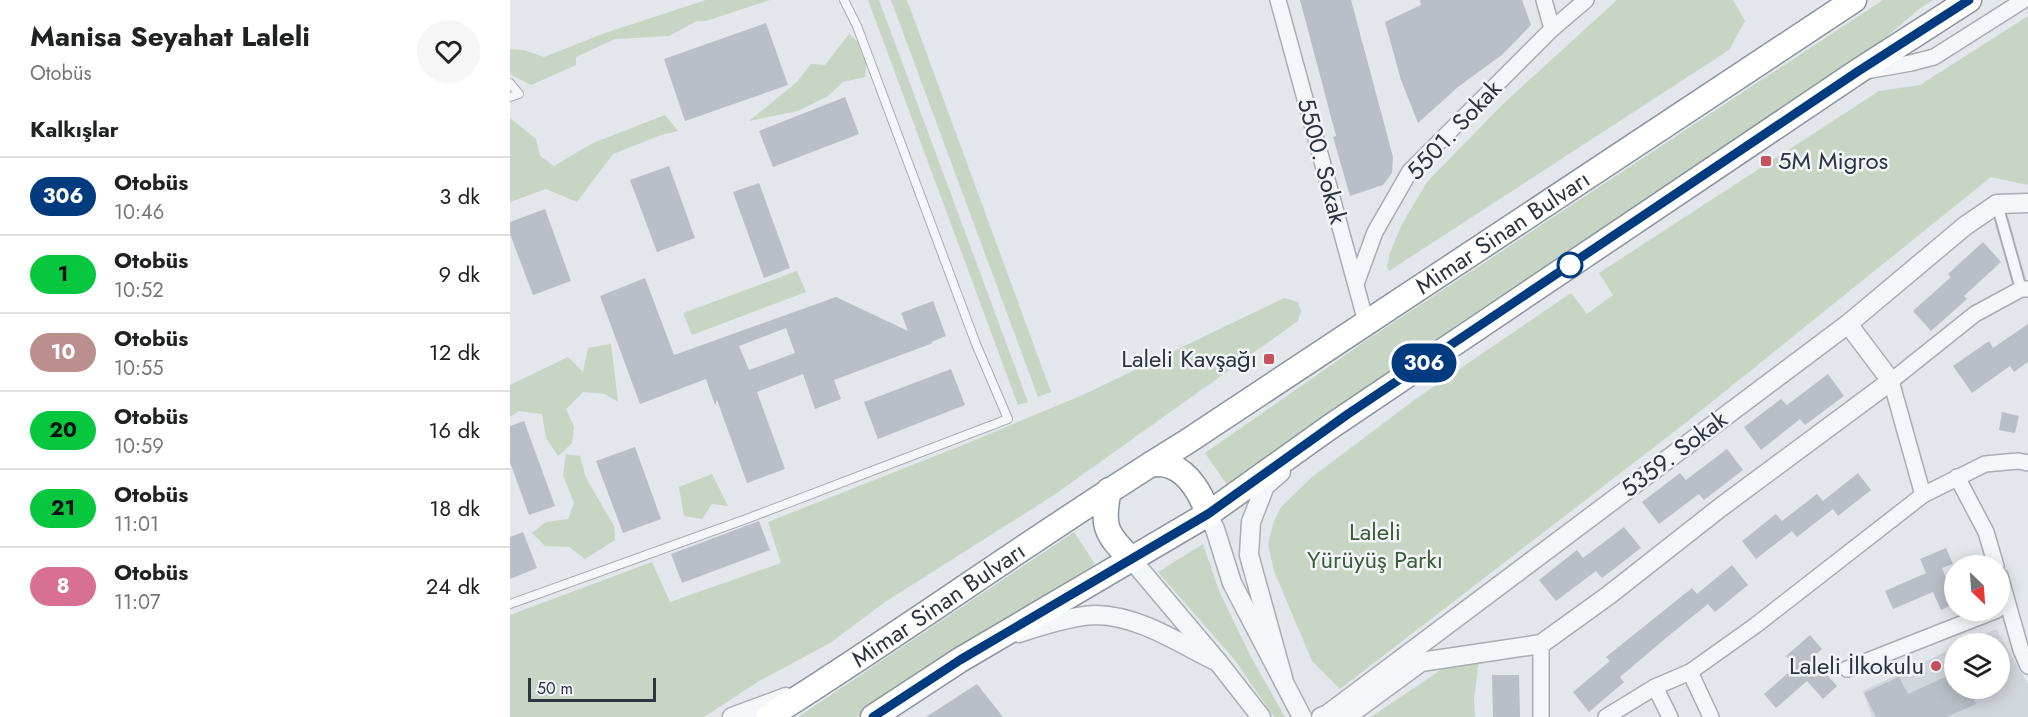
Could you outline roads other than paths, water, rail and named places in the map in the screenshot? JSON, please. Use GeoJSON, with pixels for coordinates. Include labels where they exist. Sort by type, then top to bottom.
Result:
{"type":"FeatureCollection","features":[{"type":"Feature","properties":{"kind":"highway","name":"Mimar Sinan Bulvarı"},"geometry":{"type":"LineString","coordinates":[[1151,464],[1854,0]]}},
{"type":"Feature","properties":{"kind":"highway"},"geometry":{"type":"LineString","coordinates":[[873,717],[992,641],[1208,514],[1330,427],[1857,72],[1969,0]]}},
{"type":"Feature","properties":{"kind":"highway"},"geometry":{"type":"LineString","coordinates":[[1132,560],[1116,544],[1106,528],[1104,512],[1109,490],[1151,464],[1170,466],[1185,475],[1202,497],[1208,514]]}},
{"type":"Feature","properties":{"kind":"highway","name":"Mimar Sinan Bulvarı"},"geometry":{"type":"LineString","coordinates":[[768,717],[1109,490]]}},
{"type":"Feature","properties":{"kind":"street","name":"5500. Sokak"},"geometry":{"type":"LineString","coordinates":[[1278,0],[1366,322]]}},
{"type":"Feature","properties":{"kind":"street"},"geometry":{"type":"LineString","coordinates":[[1544,0],[1552,29]]}},
{"type":"Feature","properties":{"kind":"street","name":"5501. Sokak"},"geometry":{"type":"LineString","coordinates":[[1356,284],[1375,232],[1410,171],[1552,29],[1586,0]]}},
{"type":"Feature","properties":{"kind":"street"},"geometry":{"type":"LineString","coordinates":[[1857,72],[1934,57],[2024,0]]}},
{"type":"Feature","properties":{"kind":"street"},"geometry":{"type":"LineString","coordinates":[[1346,717],[1421,662],[1541,644],[1609,595],[1720,507],[1891,381],[1975,314],[2026,292],[1997,204],[2028,203]]}},
{"type":"Feature","properties":{"kind":"street","name":"5359. Sokak"},"geometry":{"type":"LineString","coordinates":[[1321,717],[1848,324],[1965,226],[1997,204]]}},
{"type":"Feature","properties":{"kind":"street"},"geometry":{"type":"LineString","coordinates":[[1848,324],[1891,381],[1923,495]]}},
{"type":"Feature","properties":{"kind":"street"},"geometry":{"type":"LineString","coordinates":[[1283,678],[1249,555],[1251,522],[1265,486],[1330,427]]}},
{"type":"Feature","properties":{"kind":"street"},"geometry":{"type":"LineString","coordinates":[[1606,717],[1655,687],[1690,672],[1756,625],[1923,495],[1985,464],[2018,461],[2028,463]]}},
{"type":"Feature","properties":{"kind":"street"},"geometry":{"type":"LineString","coordinates":[[1957,477],[1986,532],[1993,555]]}},
{"type":"Feature","properties":{"kind":"street"},"geometry":{"type":"LineString","coordinates":[[1208,514],[1232,583],[1302,717]]}},
{"type":"Feature","properties":{"kind":"street"},"geometry":{"type":"LineString","coordinates":[[1132,560],[1261,717]]}},
{"type":"Feature","properties":{"kind":"street"},"geometry":{"type":"LineString","coordinates":[[992,641],[1049,624],[1096,615],[1135,622],[1218,662]]}},
{"type":"Feature","properties":{"kind":"street"},"geometry":{"type":"LineString","coordinates":[[1846,669],[1971,621]]}},
{"type":"Feature","properties":{"kind":"street"},"geometry":{"type":"LineString","coordinates":[[2008,621],[2028,666]]}},
{"type":"Feature","properties":{"kind":"street"},"geometry":{"type":"LineString","coordinates":[[1540,717],[1541,644]]}},
{"type":"Feature","properties":{"kind":"street"},"geometry":{"type":"LineString","coordinates":[[1690,672],[1711,717]]}},
{"type":"Feature","properties":{"kind":"street"},"geometry":{"type":"LineString","coordinates":[[732,717],[819,685]]}},
{"type":"Feature","properties":{"kind":"street"},"geometry":{"type":"LineString","coordinates":[[1655,687],[1670,717]]}},
{"type":"Feature","properties":{"kind":"lane"},"geometry":{"type":"LineString","coordinates":[[510,604],[749,518],[1008,419],[976,344],[857,27],[844,0]]}},
{"type":"Feature","properties":{"kind":"lane"},"geometry":{"type":"LineString","coordinates":[[510,83],[519,94],[510,97]]}},
{"type":"Feature","properties":{"kind":"place","name":"5M Migros"},"geometry":{"type":"Point","coordinates":[1766,161]}},
{"type":"Feature","properties":{"kind":"place","name":"Laleli Kavşağı"},"geometry":{"type":"Point","coordinates":[1269,359]}},
{"type":"Feature","properties":{"kind":"place","name":"Laleli İlkokulu"},"geometry":{"type":"Point","coordinates":[1936,666]}},
{"type":"Feature","properties":{"kind":"park label","name":"Laleli Yürüyüş Parkı"},"geometry":{"type":"Point","coordinates":[1375,546]}}]}
